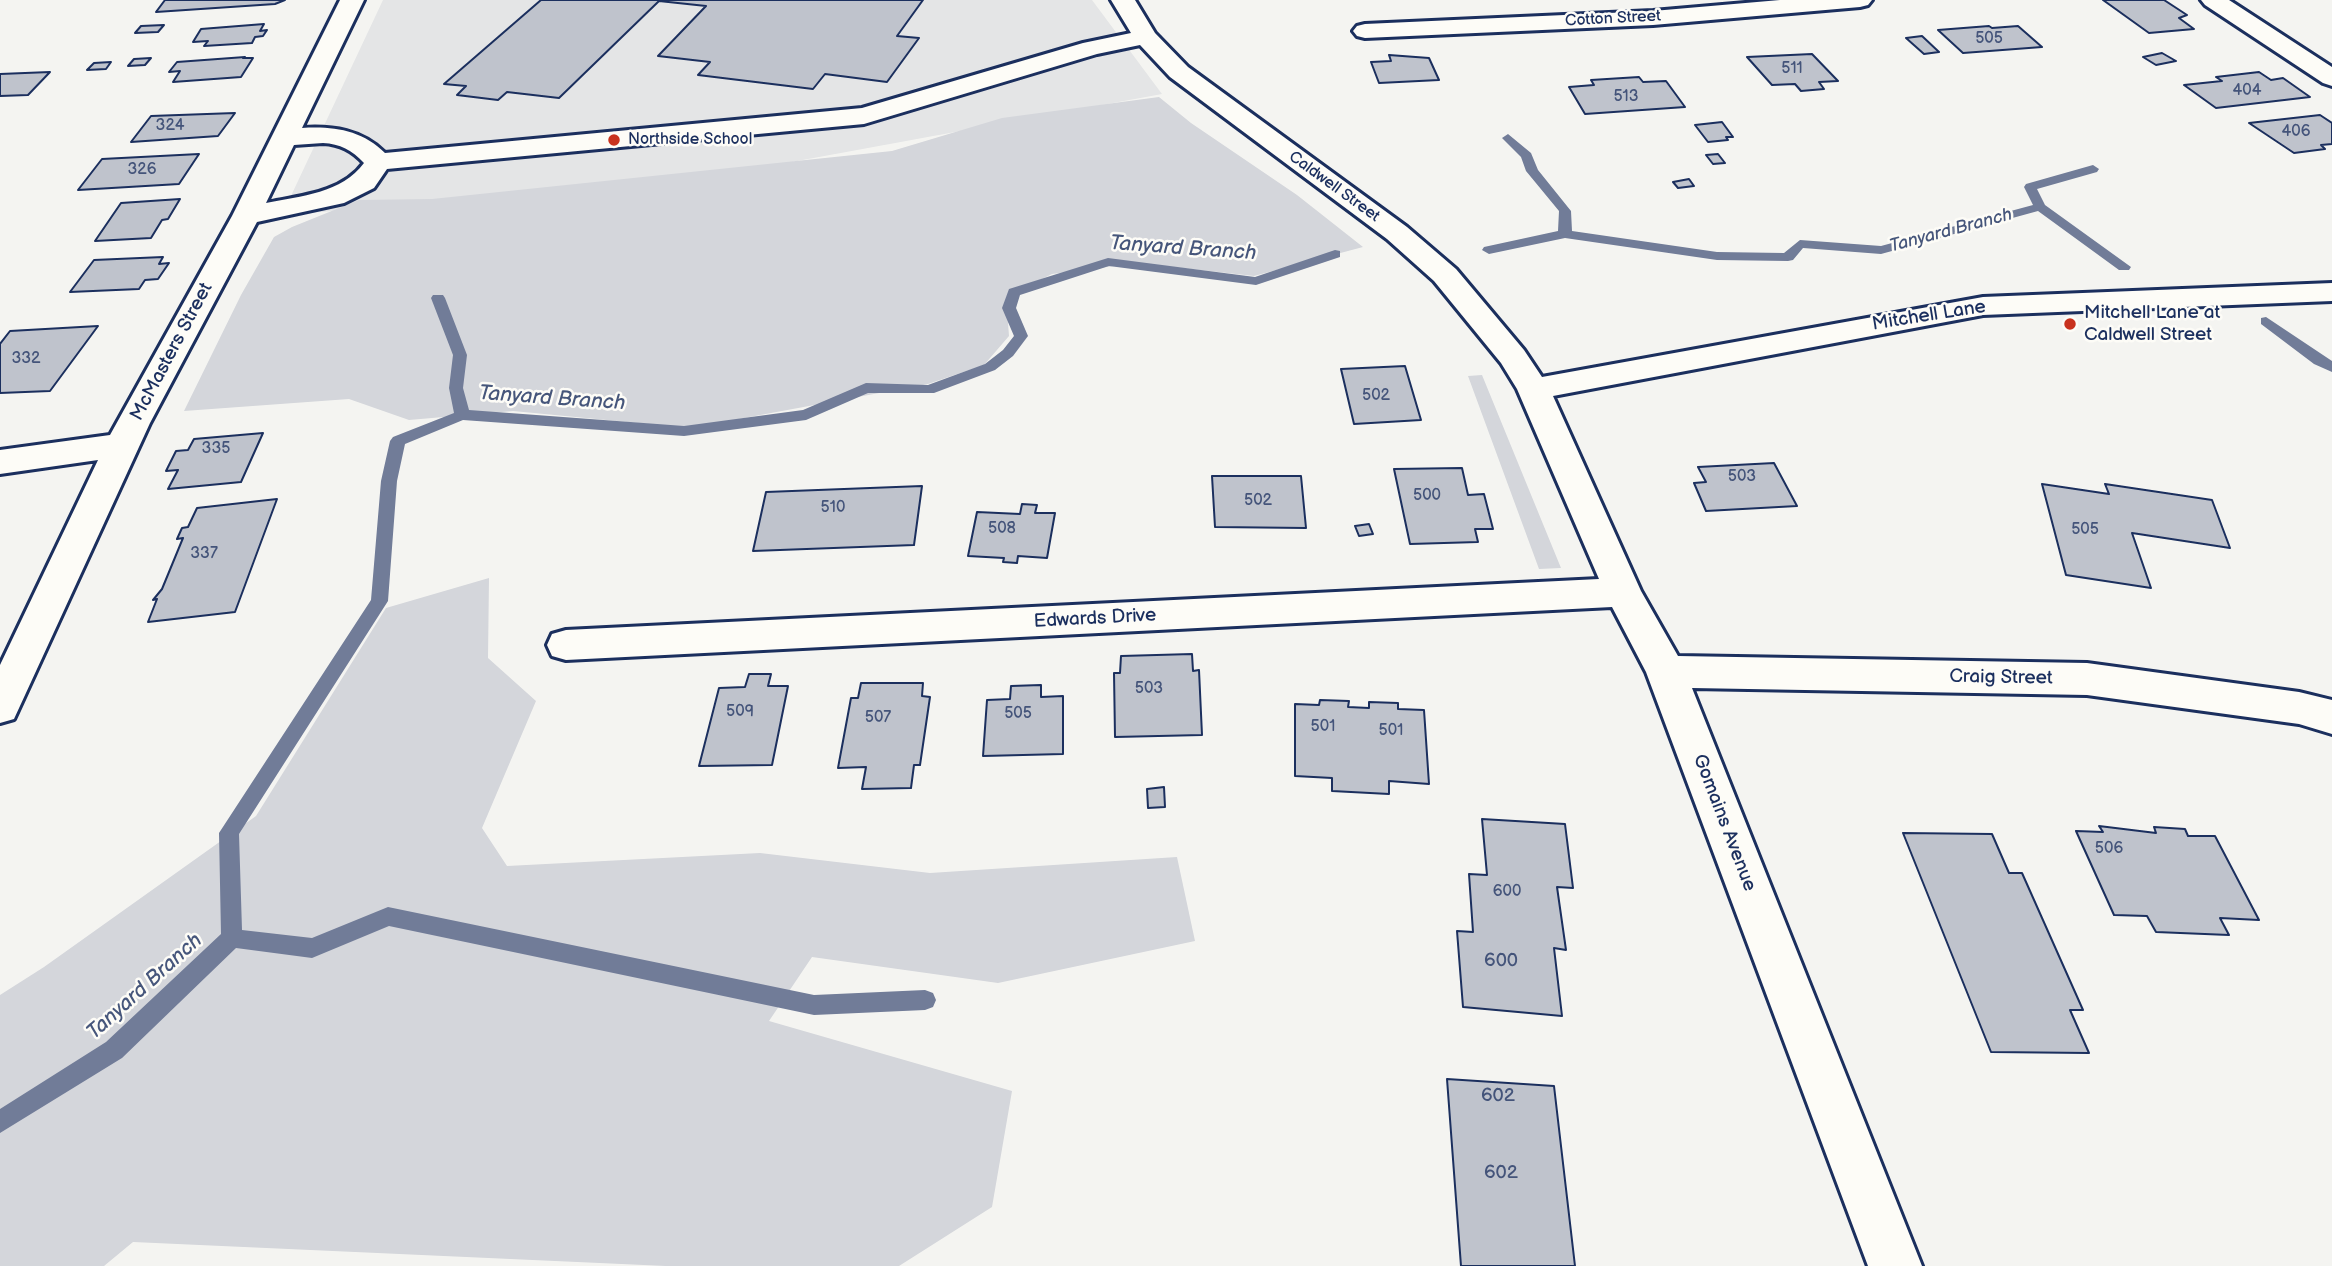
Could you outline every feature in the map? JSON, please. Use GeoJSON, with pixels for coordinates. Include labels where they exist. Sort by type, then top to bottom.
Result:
{"type":"FeatureCollection","features":[{"type":"Feature","properties":{"kind":"street","name":"McMasters Street"},"geometry":{"type":"LineString","coordinates":[[0,707],[123,445],[246,216],[352,0]]}},
{"type":"Feature","properties":{"kind":"street","name":"Caldwell Street"},"geometry":{"type":"LineString","coordinates":[[1123,0],[1145,37],[1179,72],[1397,233],[1445,275],[1505,347],[1533,389]]}},
{"type":"Feature","properties":{"kind":"street","name":"Cotton Street"},"geometry":{"type":"LineString","coordinates":[[1365,31],[1645,9],[1860,0]]}},
{"type":"Feature","properties":{"kind":"street"},"geometry":{"type":"LineString","coordinates":[[2213,0],[2332,78]]}},
{"type":"Feature","properties":{"kind":"street"},"geometry":{"type":"LineString","coordinates":[[378,162],[864,117],[1060,57],[1145,37]]}},
{"type":"Feature","properties":{"kind":"street"},"geometry":{"type":"LineString","coordinates":[[283,138],[333,134],[365,146],[378,162]]}},
{"type":"Feature","properties":{"kind":"street"},"geometry":{"type":"LineString","coordinates":[[246,216],[334,197],[365,182],[378,162]]}},
{"type":"Feature","properties":{"kind":"street","name":"Mitchell Lane"},"geometry":{"type":"LineString","coordinates":[[1533,389],[1983,306],[2332,292]]}},
{"type":"Feature","properties":{"kind":"street","name":"Gomains Avenue"},"geometry":{"type":"LineString","coordinates":[[1533,389],[1623,592],[1666,672],[1895,1266]]}},
{"type":"Feature","properties":{"kind":"street"},"geometry":{"type":"LineString","coordinates":[[0,462],[123,445]]}},
{"type":"Feature","properties":{"kind":"street","name":"Edwards Drive"},"geometry":{"type":"LineString","coordinates":[[566,645],[1623,592]]}},
{"type":"Feature","properties":{"kind":"street","name":"Craig Street"},"geometry":{"type":"LineString","coordinates":[[1666,672],[2087,680],[2299,708],[2332,717]]}},
{"type":"Feature","properties":{"kind":"shaded area","name":"Northside School"},"geometry":{"type":"Polygon","coordinates":[[[383,0],[1092,0],[1162,94],[661,186],[282,215],[383,0]]]}},
{"type":"Feature","properties":{"kind":"shaded area"},"geometry":{"type":"Polygon","coordinates":[[[1159,97],[1191,123],[1297,195],[1363,247],[1254,276],[1138,263],[1052,274],[1006,297],[1009,336],[984,365],[928,384],[690,428],[513,411],[409,420],[349,399],[184,411],[241,295],[274,237],[359,200],[432,199],[892,151],[1002,118],[1159,97]]]}},
{"type":"Feature","properties":{"kind":"shaded area"},"geometry":{"type":"Polygon","coordinates":[[[1482,375],[1561,568],[1539,569],[1468,376],[1482,375]]]}},
{"type":"Feature","properties":{"kind":"shaded area"},"geometry":{"type":"Polygon","coordinates":[[[489,578],[488,658],[536,701],[482,828],[507,866],[760,853],[930,873],[1177,857],[1195,941],[998,983],[812,957],[769,1021],[1012,1091],[992,1207],[899,1266],[666,1266],[133,1242],[104,1266],[0,1266],[0,995],[44,967],[256,816],[386,608],[489,578]]]}},
{"type":"Feature","properties":{"kind":"building"},"geometry":{"type":"Polygon","coordinates":[[[165,0],[285,0],[275,4],[156,12],[165,0]]]}},
{"type":"Feature","properties":{"kind":"building"},"geometry":{"type":"Polygon","coordinates":[[[541,0],[923,0],[897,36],[919,38],[887,82],[825,74],[813,89],[698,75],[710,62],[658,56],[706,6],[659,1],[559,98],[507,92],[498,100],[457,95],[466,86],[444,84],[541,0]]]}},
{"type":"Feature","properties":{"kind":"building"},"geometry":{"type":"Polygon","coordinates":[[[2103,0],[2164,0],[2187,15],[2179,18],[2194,29],[2149,33],[2103,0]]]}},
{"type":"Feature","properties":{"kind":"building"},"geometry":{"type":"Polygon","coordinates":[[[264,24],[260,31],[267,30],[263,36],[255,37],[252,43],[204,46],[208,41],[193,42],[201,29],[264,24]]]}},
{"type":"Feature","properties":{"kind":"building"},"geometry":{"type":"Polygon","coordinates":[[[164,25],[158,32],[135,33],[141,26],[164,25]]]}},
{"type":"Feature","properties":{"kind":"building"},"geometry":{"type":"Polygon","coordinates":[[[2018,26],[2042,47],[1963,53],[1938,30],[2018,26]]]}},
{"type":"Feature","properties":{"kind":"building"},"geometry":{"type":"Polygon","coordinates":[[[1922,36],[1939,52],[1924,54],[1906,38],[1922,36]]]}},
{"type":"Feature","properties":{"kind":"building"},"geometry":{"type":"Polygon","coordinates":[[[2162,53],[2176,61],[2156,65],[2143,57],[2162,53]]]}},
{"type":"Feature","properties":{"kind":"building"},"geometry":{"type":"Polygon","coordinates":[[[1812,54],[1838,81],[1819,82],[1824,89],[1801,91],[1795,84],[1772,85],[1747,57],[1812,54]]]}},
{"type":"Feature","properties":{"kind":"building"},"geometry":{"type":"Polygon","coordinates":[[[1389,55],[1429,58],[1439,80],[1379,83],[1371,62],[1391,61],[1389,55]]]}},
{"type":"Feature","properties":{"kind":"building"},"geometry":{"type":"Polygon","coordinates":[[[245,57],[243,58],[253,58],[241,77],[173,82],[180,71],[169,72],[177,62],[245,57]]]}},
{"type":"Feature","properties":{"kind":"building"},"geometry":{"type":"Polygon","coordinates":[[[151,58],[145,65],[128,66],[134,59],[151,58]]]}},
{"type":"Feature","properties":{"kind":"building"},"geometry":{"type":"Polygon","coordinates":[[[111,62],[106,69],[87,70],[94,63],[111,62]]]}},
{"type":"Feature","properties":{"kind":"building"},"geometry":{"type":"Polygon","coordinates":[[[50,72],[28,95],[0,96],[0,74],[50,72]]]}},
{"type":"Feature","properties":{"kind":"building"},"geometry":{"type":"Polygon","coordinates":[[[2259,72],[2271,80],[2283,78],[2310,97],[2216,108],[2184,85],[2222,81],[2216,77],[2259,72]]]}},
{"type":"Feature","properties":{"kind":"building"},"geometry":{"type":"Polygon","coordinates":[[[1639,77],[1643,82],[1666,81],[1685,107],[1585,114],[1569,87],[1594,85],[1591,80],[1639,77]]]}},
{"type":"Feature","properties":{"kind":"building"},"geometry":{"type":"Polygon","coordinates":[[[235,113],[218,136],[131,142],[151,116],[235,113]]]}},
{"type":"Feature","properties":{"kind":"building"},"geometry":{"type":"Polygon","coordinates":[[[2320,115],[2332,123],[2332,144],[2321,145],[2325,149],[2294,153],[2249,123],[2320,115]]]}},
{"type":"Feature","properties":{"kind":"building"},"geometry":{"type":"Polygon","coordinates":[[[1722,122],[1733,137],[1726,137],[1728,140],[1708,142],[1695,125],[1722,122]]]}},
{"type":"Feature","properties":{"kind":"building"},"geometry":{"type":"Polygon","coordinates":[[[199,154],[179,184],[78,190],[102,159],[199,154]]]}},
{"type":"Feature","properties":{"kind":"building"},"geometry":{"type":"Polygon","coordinates":[[[1718,154],[1725,163],[1713,164],[1706,155],[1718,154]]]}},
{"type":"Feature","properties":{"kind":"building"},"geometry":{"type":"Polygon","coordinates":[[[1689,179],[1694,186],[1678,188],[1673,182],[1689,179]]]}},
{"type":"Feature","properties":{"kind":"building"},"geometry":{"type":"Polygon","coordinates":[[[180,199],[168,219],[162,220],[151,238],[95,241],[121,203],[180,199]]]}},
{"type":"Feature","properties":{"kind":"building"},"geometry":{"type":"Polygon","coordinates":[[[163,257],[159,264],[169,263],[158,279],[145,280],[139,289],[70,292],[94,260],[163,257]]]}},
{"type":"Feature","properties":{"kind":"building"},"geometry":{"type":"Polygon","coordinates":[[[98,326],[50,391],[0,393],[0,344],[10,331],[98,326]]]}},
{"type":"Feature","properties":{"kind":"building"},"geometry":{"type":"Polygon","coordinates":[[[1405,366],[1421,420],[1354,424],[1341,369],[1405,366]]]}},
{"type":"Feature","properties":{"kind":"building"},"geometry":{"type":"Polygon","coordinates":[[[263,433],[241,482],[168,489],[178,470],[166,471],[176,451],[188,450],[194,439],[263,433]]]}},
{"type":"Feature","properties":{"kind":"building"},"geometry":{"type":"Polygon","coordinates":[[[1774,463],[1797,506],[1706,511],[1694,483],[1706,482],[1698,467],[1774,463]]]}},
{"type":"Feature","properties":{"kind":"building"},"geometry":{"type":"Polygon","coordinates":[[[1462,468],[1468,495],[1484,494],[1493,529],[1475,529],[1478,542],[1410,544],[1394,469],[1462,468]]]}},
{"type":"Feature","properties":{"kind":"building"},"geometry":{"type":"Polygon","coordinates":[[[1212,476],[1301,476],[1306,528],[1215,527],[1212,476]]]}},
{"type":"Feature","properties":{"kind":"building"},"geometry":{"type":"Polygon","coordinates":[[[2042,484],[2109,494],[2105,484],[2212,500],[2230,548],[2132,533],[2151,588],[2066,575],[2042,484]]]}},
{"type":"Feature","properties":{"kind":"building"},"geometry":{"type":"Polygon","coordinates":[[[922,486],[914,545],[753,551],[766,492],[922,486]]]}},
{"type":"Feature","properties":{"kind":"building"},"geometry":{"type":"Polygon","coordinates":[[[277,499],[235,612],[148,622],[157,599],[153,600],[162,589],[183,538],[177,539],[182,528],[188,527],[197,508],[277,499]]]}},
{"type":"Feature","properties":{"kind":"building"},"geometry":{"type":"Polygon","coordinates":[[[1022,504],[1037,505],[1035,513],[1055,513],[1047,558],[1018,556],[1017,563],[1003,562],[1004,558],[968,556],[977,512],[1020,514],[1022,504]]]}},
{"type":"Feature","properties":{"kind":"building"},"geometry":{"type":"Polygon","coordinates":[[[1369,524],[1373,534],[1359,536],[1355,526],[1369,524]]]}},
{"type":"Feature","properties":{"kind":"building"},"geometry":{"type":"Polygon","coordinates":[[[1192,654],[1193,671],[1199,670],[1202,735],[1115,737],[1114,673],[1120,673],[1121,656],[1192,654]]]}},
{"type":"Feature","properties":{"kind":"building"},"geometry":{"type":"Polygon","coordinates":[[[749,674],[771,674],[768,686],[788,686],[772,765],[699,766],[719,688],[745,687],[749,674]]]}},
{"type":"Feature","properties":{"kind":"building"},"geometry":{"type":"Polygon","coordinates":[[[861,683],[923,683],[922,696],[930,697],[920,765],[914,765],[911,788],[862,789],[866,767],[838,768],[851,698],[858,698],[861,683]]]}},
{"type":"Feature","properties":{"kind":"building"},"geometry":{"type":"Polygon","coordinates":[[[1041,685],[1041,697],[1063,696],[1063,754],[983,756],[987,700],[1010,699],[1011,686],[1041,685]]]}},
{"type":"Feature","properties":{"kind":"building"},"geometry":{"type":"Polygon","coordinates":[[[1320,700],[1349,701],[1348,707],[1369,708],[1369,702],[1398,703],[1398,709],[1424,710],[1429,784],[1389,781],[1389,794],[1332,791],[1332,778],[1295,776],[1295,704],[1319,705],[1320,700]]]}},
{"type":"Feature","properties":{"kind":"building"},"geometry":{"type":"Polygon","coordinates":[[[1164,787],[1165,807],[1148,808],[1147,789],[1164,787]]]}},
{"type":"Feature","properties":{"kind":"building"},"geometry":{"type":"Polygon","coordinates":[[[1482,819],[1565,824],[1573,888],[1557,887],[1566,950],[1554,948],[1562,1016],[1463,1007],[1457,931],[1473,932],[1469,874],[1487,875],[1482,819]]]}},
{"type":"Feature","properties":{"kind":"building"},"geometry":{"type":"Polygon","coordinates":[[[2099,826],[2156,833],[2154,827],[2185,829],[2188,836],[2215,836],[2259,920],[2220,918],[2229,935],[2156,932],[2147,916],[2114,915],[2076,831],[2103,832],[2099,826]]]}},
{"type":"Feature","properties":{"kind":"building"},"geometry":{"type":"Polygon","coordinates":[[[1903,833],[1992,834],[2009,873],[2022,873],[2083,1010],[2070,1010],[2089,1053],[1991,1052],[1903,833]]]}},
{"type":"Feature","properties":{"kind":"building"},"geometry":{"type":"Polygon","coordinates":[[[1447,1079],[1554,1086],[1575,1266],[1461,1266],[1447,1079]]]}},
{"type":"Feature","properties":{"kind":"waterway"},"geometry":{"type":"LineString","coordinates":[[1508,138],[1527,156],[1532,171],[1565,211],[1565,234]]}},
{"type":"Feature","properties":{"kind":"waterway","name":"Tanyard Branch"},"geometry":{"type":"LineString","coordinates":[[2040,207],[2030,187],[2093,169]]}},
{"type":"Feature","properties":{"kind":"waterway","name":"Tanyard Branch"},"geometry":{"type":"LineString","coordinates":[[1565,234],[1717,256],[1788,257],[1800,244],[1881,250],[2040,207]]}},
{"type":"Feature","properties":{"kind":"waterway"},"geometry":{"type":"LineString","coordinates":[[2040,207],[2124,267]]}},
{"type":"Feature","properties":{"kind":"waterway","name":"Tanyard Branch"},"geometry":{"type":"LineString","coordinates":[[1489,250],[1565,234]]}},
{"type":"Feature","properties":{"kind":"waterway","name":"Tanyard Branch"},"geometry":{"type":"LineString","coordinates":[[462,415],[684,431],[806,415],[866,388],[929,390],[990,367],[1008,353],[1021,336],[1009,308],[1014,292],[1108,262],[1256,281],[1335,254]]}},
{"type":"Feature","properties":{"kind":"waterway"},"geometry":{"type":"LineString","coordinates":[[438,298],[460,355],[456,388],[462,415]]}},
{"type":"Feature","properties":{"kind":"waterway"},"geometry":{"type":"LineString","coordinates":[[2266,321],[2319,361],[2332,367]]}},
{"type":"Feature","properties":{"kind":"waterway","name":"Tanyard Branch"},"geometry":{"type":"LineString","coordinates":[[232,938],[229,833],[379,601],[389,481],[398,441],[462,415]]}},
{"type":"Feature","properties":{"kind":"waterway"},"geometry":{"type":"LineString","coordinates":[[232,938],[312,948],[388,916],[814,1005],[925,1000]]}},
{"type":"Feature","properties":{"kind":"waterway","name":"Tanyard Branch"},"geometry":{"type":"LineString","coordinates":[[0,1122],[114,1050],[232,938]]}},
{"type":"Feature","properties":{"kind":"place","name":"Northside School"},"geometry":{"type":"Point","coordinates":[614,140]}},
{"type":"Feature","properties":{"kind":"place","name":"Mitchell Lane at Caldwell Street"},"geometry":{"type":"Point","coordinates":[2070,324]}}]}
